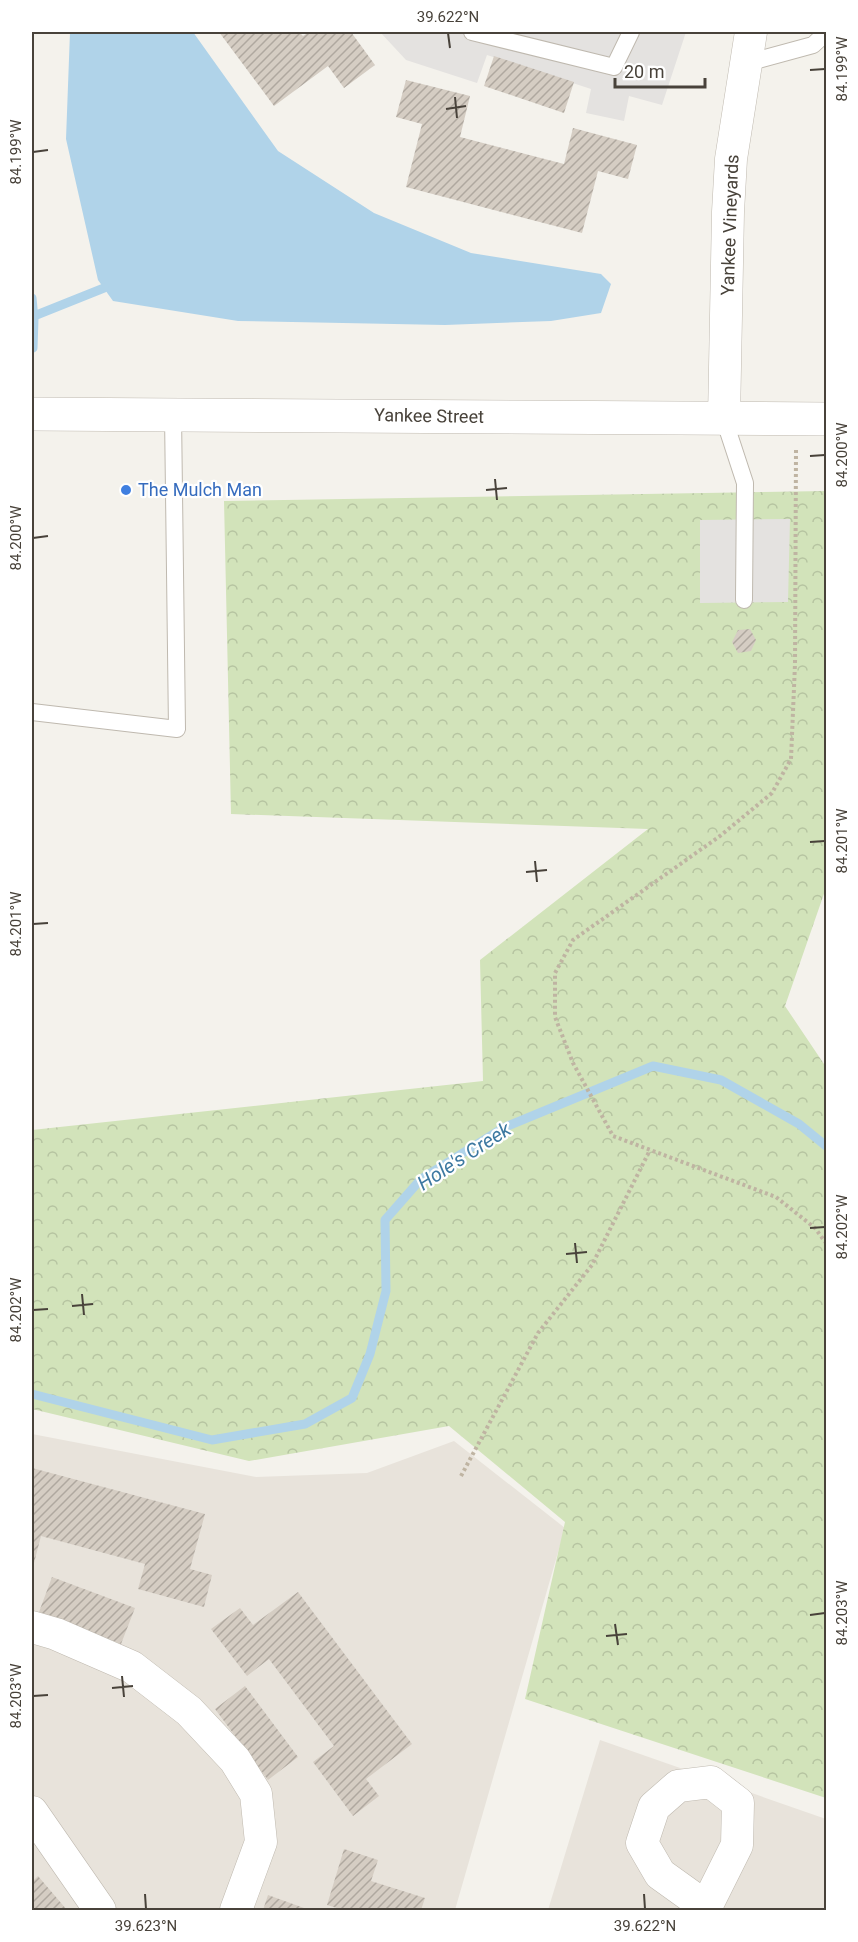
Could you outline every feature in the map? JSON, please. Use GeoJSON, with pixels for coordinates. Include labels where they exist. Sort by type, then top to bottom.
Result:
{"type":"FeatureCollection","features":[{"type":"Feature","properties":{"kind":"street","name":"Yankee Vineyards"},"geometry":{"type":"LineString","coordinates":[[724,419],[731,159],[751,32]]}},
{"type":"Feature","properties":{"kind":"street","name":"Yankee Street"},"geometry":{"type":"LineString","coordinates":[[32,414],[812,420]]}},
{"type":"Feature","properties":{"kind":"street"},"geometry":{"type":"LineString","coordinates":[[32,1627],[56,1634],[132,1666],[189,1711],[235,1760],[256,1794],[261,1842],[236,1911]]}},
{"type":"Feature","properties":{"kind":"street"},"geometry":{"type":"LineString","coordinates":[[32,1812],[100,1911]]}},
{"type":"Feature","properties":{"kind":"lane"},"geometry":{"type":"LineString","coordinates":[[472,32],[614,67],[631,32]]}},
{"type":"Feature","properties":{"kind":"lane"},"geometry":{"type":"LineString","coordinates":[[747,63],[813,45],[826,33]]}},
{"type":"Feature","properties":{"kind":"lane"},"geometry":{"type":"LineString","coordinates":[[32,712],[177,729],[173,414]]}},
{"type":"Feature","properties":{"kind":"lane"},"geometry":{"type":"LineString","coordinates":[[724,419],[744,483],[744,600]]}},
{"type":"Feature","properties":{"kind":"path"},"geometry":{"type":"LineString","coordinates":[[812,420],[795,664],[791,759],[772,793],[729,829],[573,940],[555,973],[555,1017],[573,1063],[614,1136],[776,1197],[815,1228],[826,1243]]}},
{"type":"Feature","properties":{"kind":"path"},"geometry":{"type":"LineString","coordinates":[[461,1476],[538,1333],[592,1265],[650,1150]]}},
{"type":"Feature","properties":{"kind":"shaded area"},"geometry":{"type":"Polygon","coordinates":[[[380,32],[686,32],[662,105],[629,96],[624,121],[586,113],[591,89],[487,55],[477,83],[406,60],[380,32]]]}},
{"type":"Feature","properties":{"kind":"shaded area"},"geometry":{"type":"Polygon","coordinates":[[[790,519],[788,602],[700,603],[700,520],[790,519]]]}},
{"type":"Feature","properties":{"kind":"shaded area"},"geometry":{"type":"Polygon","coordinates":[[[32,1434],[256,1477],[367,1473],[454,1441],[565,1528],[455,1910],[32,1910],[32,1434]]]}},
{"type":"Feature","properties":{"kind":"shaded area"},"geometry":{"type":"Polygon","coordinates":[[[600,1740],[826,1819],[826,1910],[548,1910],[600,1740]]]}},
{"type":"Feature","properties":{"kind":"green space"},"geometry":{"type":"Polygon","coordinates":[[[826,491],[826,888],[785,1006],[826,1067],[826,1798],[525,1699],[565,1522],[449,1426],[249,1461],[32,1409],[32,1130],[483,1081],[480,960],[648,829],[231,814],[224,501],[826,491]]]}},
{"type":"Feature","properties":{"kind":"water"},"geometry":{"type":"Polygon","coordinates":[[[70,32],[193,32],[278,151],[374,213],[471,253],[601,274],[611,284],[601,313],[551,321],[445,325],[238,321],[113,301],[98,280],[66,139],[70,32]]]}},
{"type":"Feature","properties":{"kind":"building"},"geometry":{"type":"Polygon","coordinates":[[[219,32],[299,32],[303,36],[309,32],[351,32],[375,65],[344,88],[328,66],[274,106],[219,32]]]}},
{"type":"Feature","properties":{"kind":"building"},"geometry":{"type":"Polygon","coordinates":[[[494,56],[574,82],[564,113],[484,86],[494,56]]]}},
{"type":"Feature","properties":{"kind":"building"},"geometry":{"type":"Polygon","coordinates":[[[406,80],[470,96],[460,137],[564,164],[573,128],[637,145],[628,179],[598,171],[582,233],[406,187],[422,124],[396,117],[406,80]]]}},
{"type":"Feature","properties":{"kind":"building"},"geometry":{"type":"Polygon","coordinates":[[[750,629],[756,640],[751,651],[738,653],[732,642],[738,630],[750,629]]]}},
{"type":"Feature","properties":{"kind":"building"},"geometry":{"type":"Polygon","coordinates":[[[32,1468],[205,1514],[190,1569],[212,1575],[204,1607],[138,1589],[145,1564],[41,1536],[34,1563],[32,1562],[32,1468]]]}},
{"type":"Feature","properties":{"kind":"building"},"geometry":{"type":"Polygon","coordinates":[[[52,1577],[135,1608],[121,1644],[39,1612],[52,1577]]]}},
{"type":"Feature","properties":{"kind":"building"},"geometry":{"type":"Polygon","coordinates":[[[298,1592],[412,1744],[366,1779],[379,1796],[353,1816],[313,1762],[334,1746],[269,1659],[247,1676],[211,1629],[240,1608],[253,1625],[298,1592]]]}},
{"type":"Feature","properties":{"kind":"building"},"geometry":{"type":"Polygon","coordinates":[[[245,1686],[298,1757],[268,1780],[215,1709],[245,1686]]]}},
{"type":"Feature","properties":{"kind":"building"},"geometry":{"type":"Polygon","coordinates":[[[344,1849],[378,1860],[371,1881],[425,1898],[421,1910],[343,1910],[327,1905],[344,1849]]]}},
{"type":"Feature","properties":{"kind":"building"},"geometry":{"type":"Polygon","coordinates":[[[38,1876],[67,1910],[32,1910],[32,1882],[38,1876]]]}},
{"type":"Feature","properties":{"kind":"building"},"geometry":{"type":"Polygon","coordinates":[[[268,1895],[304,1908],[303,1910],[263,1910],[268,1895]]]}},
{"type":"Feature","properties":{"kind":"waterway"},"geometry":{"type":"LineString","coordinates":[[34,316],[104,288]]}},
{"type":"Feature","properties":{"kind":"waterway"},"geometry":{"type":"LineString","coordinates":[[32,298],[33,348]]}},
{"type":"Feature","properties":{"kind":"waterway","name":"Hole's Creek"},"geometry":{"type":"LineString","coordinates":[[32,1394],[212,1440],[305,1424],[352,1398],[370,1354],[386,1291],[385,1220],[421,1179],[503,1128],[653,1066],[721,1080],[799,1124],[826,1146]]}},
{"type":"Feature","properties":{"kind":"place","name":"The Mulch Man"},"geometry":{"type":"Point","coordinates":[126,490]}}]}
